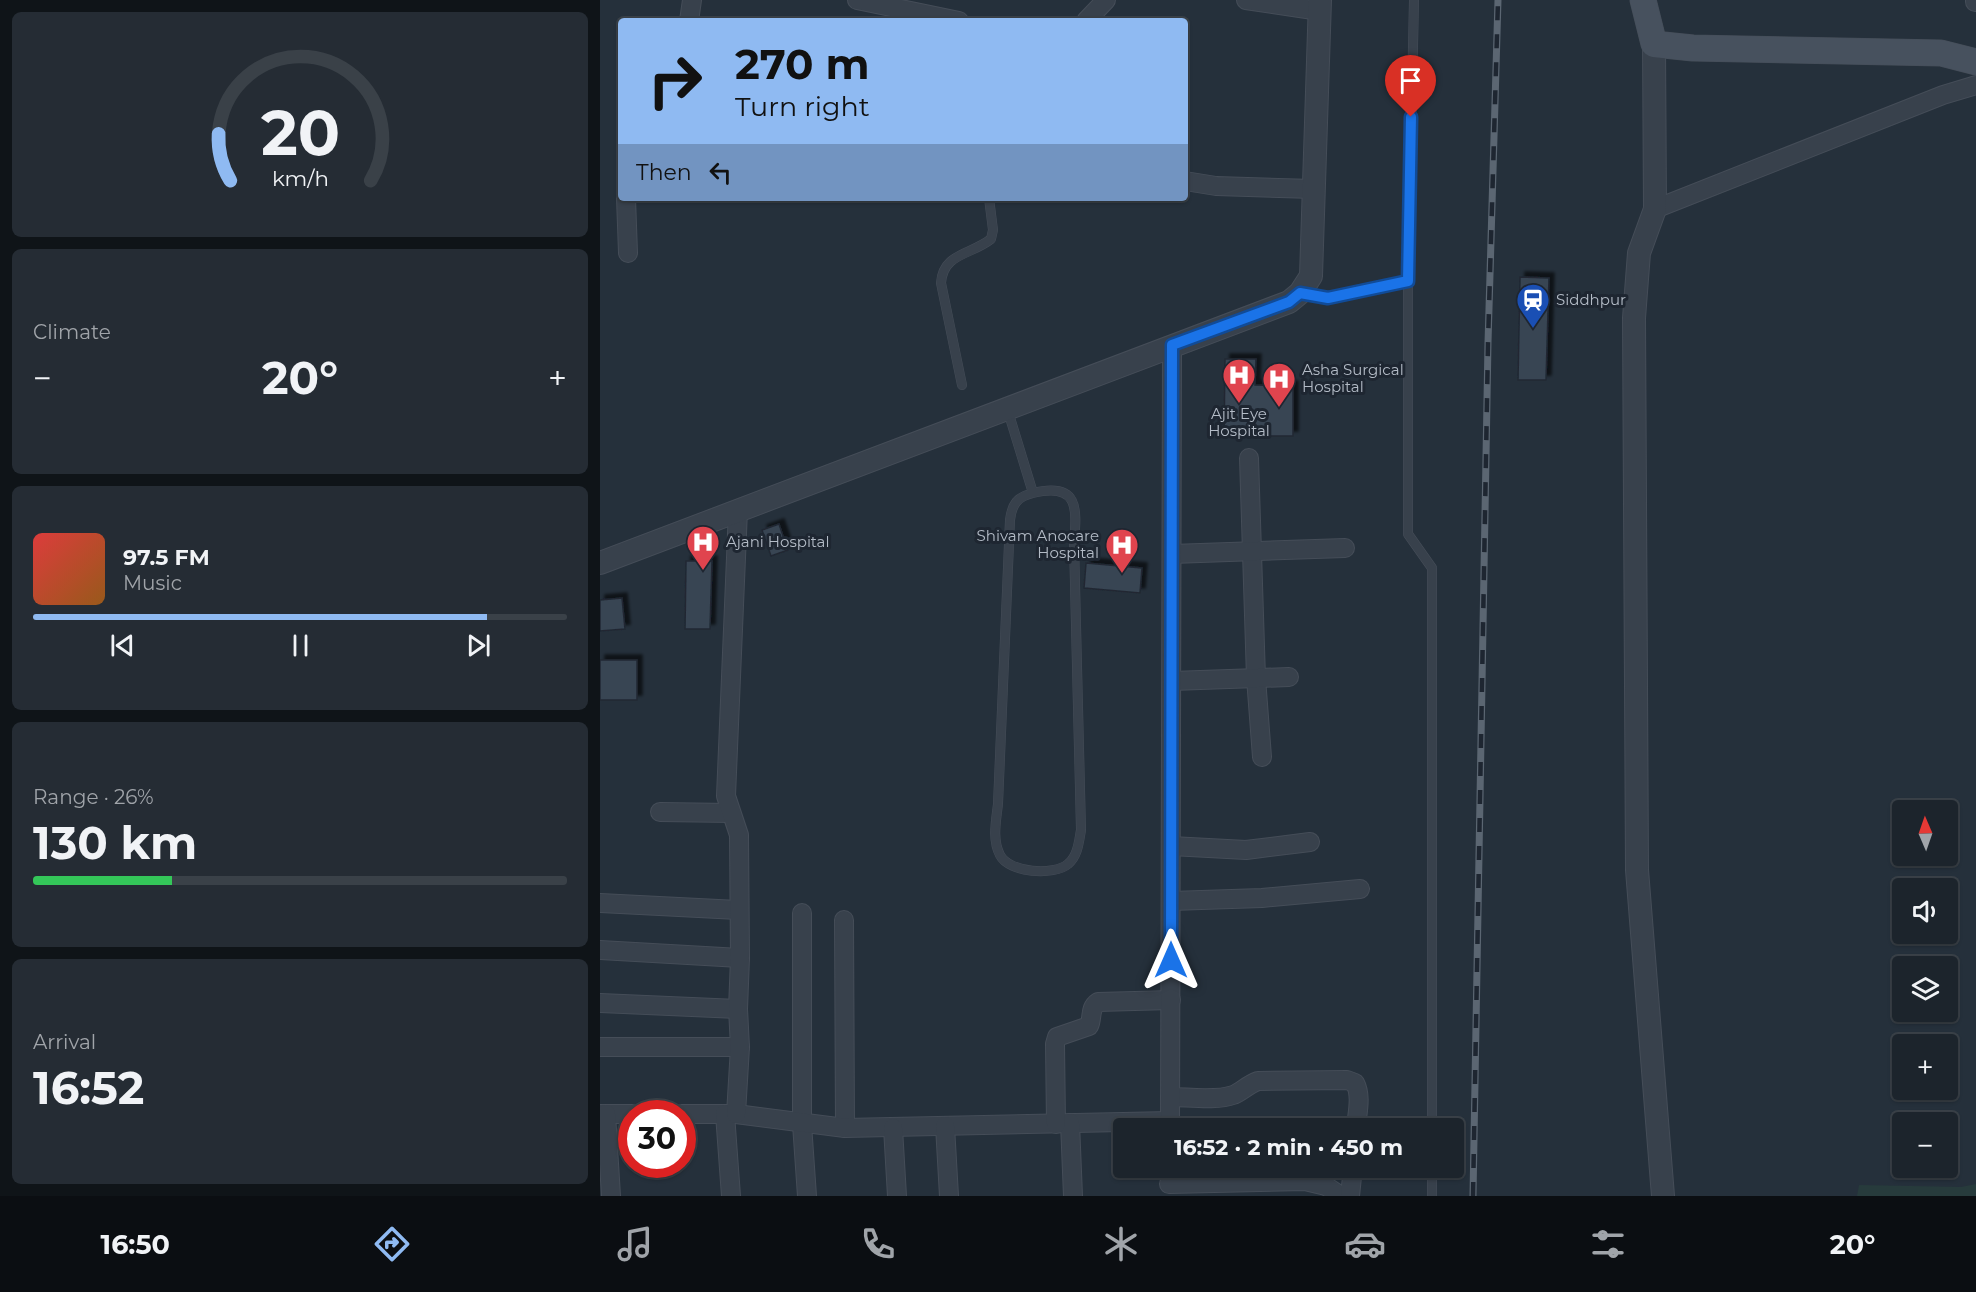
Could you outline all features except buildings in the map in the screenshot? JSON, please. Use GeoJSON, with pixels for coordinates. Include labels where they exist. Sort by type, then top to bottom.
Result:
{"type":"FeatureCollection","features":[{"type":"Feature","properties":{"kind":"main road"},"geometry":{"type":"LineString","coordinates":[[1643,0],[1654,44],[1693,48],[1941,53],[1976,62]]}},
{"type":"Feature","properties":{"kind":"street"},"geometry":{"type":"LineString","coordinates":[[689,18],[692,0]]}},
{"type":"Feature","properties":{"kind":"street"},"geometry":{"type":"LineString","coordinates":[[856,0],[875,13],[928,18]]}},
{"type":"Feature","properties":{"kind":"street"},"geometry":{"type":"LineString","coordinates":[[1089,18],[1106,0]]}},
{"type":"Feature","properties":{"kind":"street"},"geometry":{"type":"LineString","coordinates":[[600,562],[1289,302],[1300,293],[1311,276],[1320,6],[1246,0]]}},
{"type":"Feature","properties":{"kind":"street"},"geometry":{"type":"LineString","coordinates":[[1654,44],[1655,209],[1640,253],[1634,318],[1637,858],[1663,1196]]}},
{"type":"Feature","properties":{"kind":"street"},"geometry":{"type":"LineString","coordinates":[[1655,209],[1943,95],[1976,85]]}},
{"type":"Feature","properties":{"kind":"street"},"geometry":{"type":"LineString","coordinates":[[1188,181],[1216,186],[1314,189]]}},
{"type":"Feature","properties":{"kind":"street"},"geometry":{"type":"LineString","coordinates":[[626,201],[628,253]]}},
{"type":"Feature","properties":{"kind":"street"},"geometry":{"type":"LineString","coordinates":[[1170,1118],[1172,345]]}},
{"type":"Feature","properties":{"kind":"street"},"geometry":{"type":"LineString","coordinates":[[1249,458],[1256,678],[1262,757]]}},
{"type":"Feature","properties":{"kind":"street"},"geometry":{"type":"LineString","coordinates":[[731,1196],[730,1114],[740,1047],[738,1009],[739,835],[726,796],[738,510]]}},
{"type":"Feature","properties":{"kind":"street"},"geometry":{"type":"LineString","coordinates":[[1172,554],[1345,548]]}},
{"type":"Feature","properties":{"kind":"street"},"geometry":{"type":"LineString","coordinates":[[1172,681],[1289,677]]}},
{"type":"Feature","properties":{"kind":"street"},"geometry":{"type":"LineString","coordinates":[[660,812],[731,813]]}},
{"type":"Feature","properties":{"kind":"street"},"geometry":{"type":"LineString","coordinates":[[1171,846],[1246,850],[1310,842]]}},
{"type":"Feature","properties":{"kind":"street"},"geometry":{"type":"LineString","coordinates":[[1171,901],[1262,898],[1360,889]]}},
{"type":"Feature","properties":{"kind":"street"},"geometry":{"type":"LineString","coordinates":[[600,903],[738,910]]}},
{"type":"Feature","properties":{"kind":"street"},"geometry":{"type":"LineString","coordinates":[[802,913],[802,1124],[807,1196]]}},
{"type":"Feature","properties":{"kind":"street"},"geometry":{"type":"LineString","coordinates":[[844,920],[845,1128]]}},
{"type":"Feature","properties":{"kind":"street"},"geometry":{"type":"LineString","coordinates":[[600,950],[740,958]]}},
{"type":"Feature","properties":{"kind":"street"},"geometry":{"type":"LineString","coordinates":[[1073,1196],[1055,1044],[1058,1037],[1089,1026],[1092,1008],[1098,1002],[1171,1000]]}},
{"type":"Feature","properties":{"kind":"street"},"geometry":{"type":"LineString","coordinates":[[600,1003],[738,1009]]}},
{"type":"Feature","properties":{"kind":"street"},"geometry":{"type":"LineString","coordinates":[[600,1047],[740,1047]]}},
{"type":"Feature","properties":{"kind":"street"},"geometry":{"type":"LineString","coordinates":[[1170,1097],[1235,1095],[1257,1081],[1347,1080],[1355,1083],[1358,1088],[1357,1118]]}},
{"type":"Feature","properties":{"kind":"street"},"geometry":{"type":"LineString","coordinates":[[603,1114],[611,1196]]}},
{"type":"Feature","properties":{"kind":"street"},"geometry":{"type":"LineString","coordinates":[[696,1114],[730,1114],[845,1128],[1113,1124]]}},
{"type":"Feature","properties":{"kind":"street"},"geometry":{"type":"LineString","coordinates":[[945,1126],[949,1196]]}},
{"type":"Feature","properties":{"kind":"street"},"geometry":{"type":"LineString","coordinates":[[893,1128],[897,1196]]}},
{"type":"Feature","properties":{"kind":"street"},"geometry":{"type":"LineString","coordinates":[[1350,1196],[1352,1178]]}},
{"type":"Feature","properties":{"kind":"street"},"geometry":{"type":"LineString","coordinates":[[1169,1182],[1279,1188],[1305,1181],[1326,1185],[1341,1196]]}},
{"type":"Feature","properties":{"kind":"lane"},"geometry":{"type":"LineString","coordinates":[[1414,0],[1408,281],[1407,534],[1432,568],[1432,1118]]}},
{"type":"Feature","properties":{"kind":"lane"},"geometry":{"type":"LineString","coordinates":[[962,385],[942,283],[942,272],[948,262],[991,239],[993,230],[988,201]]}},
{"type":"Feature","properties":{"kind":"lane"},"geometry":{"type":"LineString","coordinates":[[1300,293],[1328,298],[1408,281]]}},
{"type":"Feature","properties":{"kind":"lane"},"geometry":{"type":"LineString","coordinates":[[1008,408],[1033,493]]}},
{"type":"Feature","properties":{"kind":"lane"},"geometry":{"type":"LineString","coordinates":[[1049,489],[1063,492],[1073,501],[1076,512],[1074,543],[1081,830],[1076,853],[1070,863],[1061,869],[1041,872],[1013,866],[1000,858],[996,845],[995,828],[1010,520],[1012,507],[1019,496],[1033,493],[1049,489]]}},
{"type":"Feature","properties":{"kind":"lane"},"geometry":{"type":"LineString","coordinates":[[1432,1178],[1432,1196]]}},
{"type":"Feature","properties":{"kind":"green space"},"geometry":{"type":"Polygon","coordinates":[[[1976,1184],[1976,1196],[1857,1196],[1859,1185],[1961,1187],[1976,1184]]]}},
{"type":"Feature","properties":{"kind":"railway"},"geometry":{"type":"LineString","coordinates":[[1473,1196],[1488,343],[1498,0]]}},
{"type":"Feature","properties":{"kind":"place","name":"Siddhpur"},"geometry":{"type":"Point","coordinates":[1533,329]}},
{"type":"Feature","properties":{"kind":"place","name":"Ajit Eye Hospital"},"geometry":{"type":"Point","coordinates":[1239,404]}},
{"type":"Feature","properties":{"kind":"place","name":"Asha Surgical Hospital"},"geometry":{"type":"Point","coordinates":[1279,408]}},
{"type":"Feature","properties":{"kind":"place","name":"Ajani Hospital"},"geometry":{"type":"Point","coordinates":[703,571]}},
{"type":"Feature","properties":{"kind":"place","name":"Shivam Anocare Hospital"},"geometry":{"type":"Point","coordinates":[1122,574]}},
{"type":"Feature","properties":{"kind":"route"},"geometry":{"type":"LineString","coordinates":[[1171,960],[1172,345],[1289,302],[1300,293],[1328,298],[1408,281],[1411,117]]}}]}
